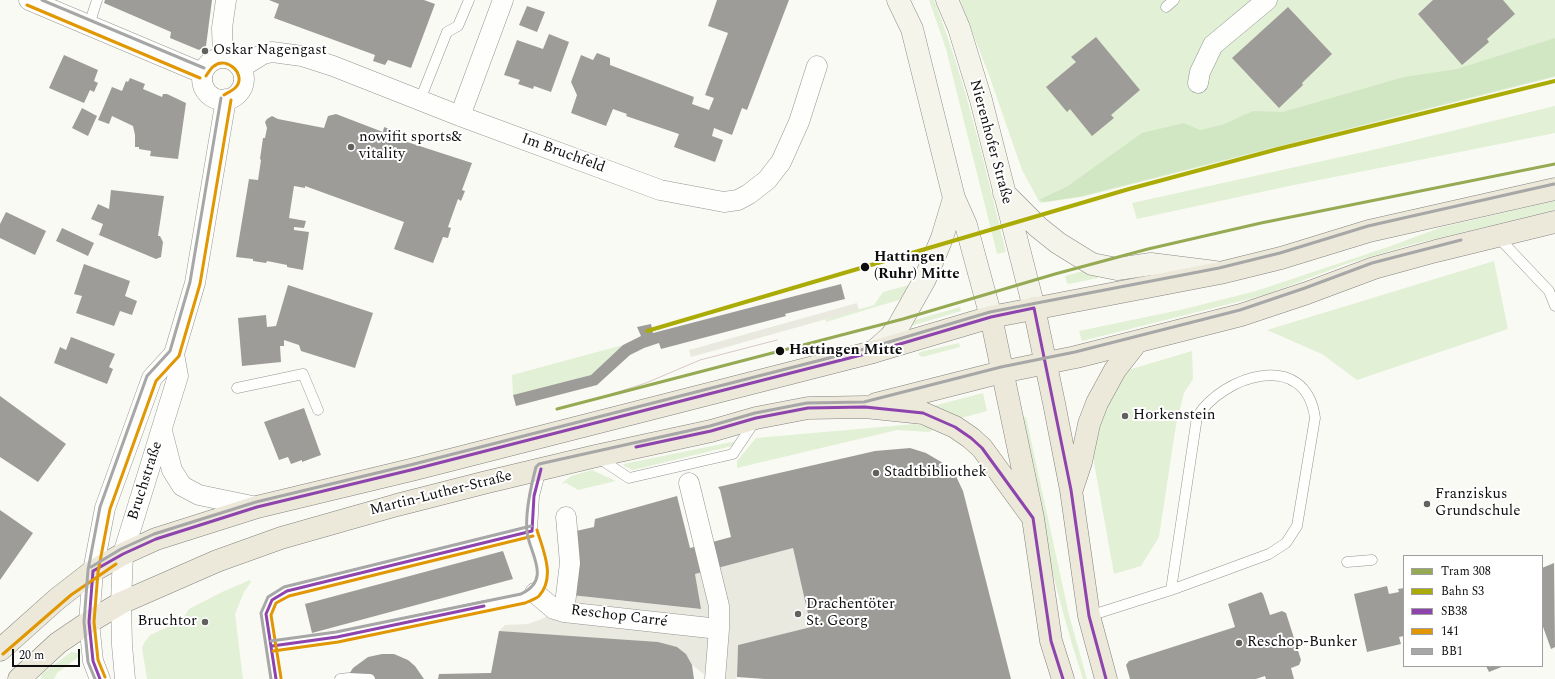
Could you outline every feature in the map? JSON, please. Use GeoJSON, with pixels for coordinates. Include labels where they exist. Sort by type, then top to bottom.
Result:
{"type":"FeatureCollection","features":[{"type":"Feature","properties":{"kind":"main road"},"geometry":{"type":"LineString","coordinates":[[898,0],[912,29],[954,198],[966,225],[991,317],[1033,518],[1051,641],[1062,679]]}},
{"type":"Feature","properties":{"kind":"main road","name":"Nierenhofer Straße"},"geometry":{"type":"LineString","coordinates":[[946,0],[959,28],[981,100],[1003,193],[1034,308]]}},
{"type":"Feature","properties":{"kind":"main road","name":"Martin-Luther-Straße"},"geometry":{"type":"LineString","coordinates":[[0,650],[57,599],[93,571],[123,554],[156,539],[257,507],[416,470],[873,352],[991,317],[1220,273],[1280,258],[1369,232],[1555,189]]}},
{"type":"Feature","properties":{"kind":"main road","name":"Martin-Luther-Straße"},"geometry":{"type":"LineString","coordinates":[[1003,193],[1038,227],[1058,243],[1092,264],[1117,269],[1151,264],[1220,273]]}},
{"type":"Feature","properties":{"kind":"main road"},"geometry":{"type":"LineString","coordinates":[[873,352],[890,337],[898,327],[925,279],[942,238],[954,198]]}},
{"type":"Feature","properties":{"kind":"main road","name":"Martin-Luther-Straße"},"geometry":{"type":"LineString","coordinates":[[866,407],[1002,372],[1076,357],[1241,315],[1307,293],[1374,268],[1436,251],[1555,222]]}},
{"type":"Feature","properties":{"kind":"main road"},"geometry":{"type":"LineString","coordinates":[[1034,308],[1071,490],[1089,616],[1106,679]]}},
{"type":"Feature","properties":{"kind":"main road"},"geometry":{"type":"LineString","coordinates":[[1071,490],[1081,462],[1089,424],[1097,403],[1115,370],[1137,342]]}},
{"type":"Feature","properties":{"kind":"main road","name":"Martin-Luther-Straße"},"geometry":{"type":"LineString","coordinates":[[19,679],[58,643],[121,603],[217,561],[281,538],[397,505],[541,469],[711,431],[756,418],[808,408],[866,407],[923,413],[955,427],[982,448],[1033,518]]}},
{"type":"Feature","properties":{"kind":"street"},"geometry":{"type":"LineString","coordinates":[[29,0],[202,73]]}},
{"type":"Feature","properties":{"kind":"street"},"geometry":{"type":"LineString","coordinates":[[224,57],[222,28],[226,0]]}},
{"type":"Feature","properties":{"kind":"street"},"geometry":{"type":"LineString","coordinates":[[460,116],[503,0]]}},
{"type":"Feature","properties":{"kind":"street"},"geometry":{"type":"LineString","coordinates":[[1198,83],[1200,72],[1213,45],[1267,0]]}},
{"type":"Feature","properties":{"kind":"street","name":"Im Bruchfeld"},"geometry":{"type":"LineString","coordinates":[[242,67],[263,54],[272,52],[302,56],[333,66],[460,116],[660,190],[724,202],[738,200],[749,194],[767,180],[781,162],[799,122],[817,66]]}},
{"type":"Feature","properties":{"kind":"street"},"geometry":{"type":"LineString","coordinates":[[224,57],[228,57],[237,62],[242,67],[245,78],[244,86],[236,95],[226,99],[217,100],[208,94],[201,83],[202,73],[208,64],[224,57]]}},
{"type":"Feature","properties":{"kind":"street","name":"Bruchstraße"},"geometry":{"type":"LineString","coordinates":[[93,571],[105,508],[152,378],[174,354],[195,283],[218,154],[226,99]]}},
{"type":"Feature","properties":{"kind":"street","name":"Bruchstraße"},"geometry":{"type":"LineString","coordinates":[[123,554],[178,376],[174,354]]}},
{"type":"Feature","properties":{"kind":"street","name":"Bruchstraße"},"geometry":{"type":"LineString","coordinates":[[162,431],[172,470],[182,486],[199,495],[257,507]]}},
{"type":"Feature","properties":{"kind":"street"},"geometry":{"type":"LineString","coordinates":[[689,482],[719,606],[716,674]]}},
{"type":"Feature","properties":{"kind":"street","name":"Reschop Carré"},"geometry":{"type":"LineString","coordinates":[[566,517],[570,563],[564,612],[719,629]]}},
{"type":"Feature","properties":{"kind":"street"},"geometry":{"type":"LineString","coordinates":[[123,554],[121,603],[122,645],[125,679]]}},
{"type":"Feature","properties":{"kind":"street"},"geometry":{"type":"LineString","coordinates":[[93,571],[89,622],[94,661],[100,679]]}},
{"type":"Feature","properties":{"kind":"street"},"geometry":{"type":"LineString","coordinates":[[535,593],[554,608],[564,612]]}},
{"type":"Feature","properties":{"kind":"lane"},"geometry":{"type":"LineString","coordinates":[[89,25],[97,0]]}},
{"type":"Feature","properties":{"kind":"lane"},"geometry":{"type":"LineString","coordinates":[[420,100],[447,32],[458,26],[469,0]]}},
{"type":"Feature","properties":{"kind":"lane"},"geometry":{"type":"LineString","coordinates":[[1166,7],[1174,0]]}},
{"type":"Feature","properties":{"kind":"lane"},"geometry":{"type":"LineString","coordinates":[[1498,236],[1552,290],[1555,306]]}},
{"type":"Feature","properties":{"kind":"lane"},"geometry":{"type":"LineString","coordinates":[[237,388],[303,374],[318,410]]}},
{"type":"Feature","properties":{"kind":"lane"},"geometry":{"type":"LineString","coordinates":[[1089,616],[1171,590],[1269,554],[1286,543],[1297,526],[1315,418],[1313,405],[1307,392],[1296,382],[1286,377],[1276,375],[1255,377],[1240,382],[1212,399],[1197,417],[1171,590]]}},
{"type":"Feature","properties":{"kind":"lane"},"geometry":{"type":"LineString","coordinates":[[596,456],[629,478],[682,467],[733,454],[756,418]]}},
{"type":"Feature","properties":{"kind":"lane"},"geometry":{"type":"LineString","coordinates":[[272,646],[336,637],[523,599],[535,593],[542,580],[542,566],[532,531],[534,496],[541,469]]}},
{"type":"Feature","properties":{"kind":"lane"},"geometry":{"type":"LineString","coordinates":[[276,679],[266,614],[272,600],[287,591],[532,531]]}},
{"type":"Feature","properties":{"kind":"lane"},"geometry":{"type":"LineString","coordinates":[[1346,562],[1372,560]]}},
{"type":"Feature","properties":{"kind":"lane"},"geometry":{"type":"LineString","coordinates":[[344,678],[370,679]]}},
{"type":"Feature","properties":{"kind":"green space"},"geometry":{"type":"Polygon","coordinates":[[[929,0],[934,0],[956,62],[974,125],[1006,252],[997,254],[946,49],[929,0]]]}},
{"type":"Feature","properties":{"kind":"green space"},"geometry":{"type":"Polygon","coordinates":[[[960,0],[1555,0],[1555,77],[1082,197],[1040,203],[1022,170],[989,75],[960,0]]]}},
{"type":"Feature","properties":{"kind":"green space"},"geometry":{"type":"Polygon","coordinates":[[[1555,38],[1555,76],[1082,196],[1045,202],[1039,200],[1068,186],[1142,133],[1184,123],[1200,130],[1222,125],[1253,111],[1283,112],[1404,77],[1457,69],[1555,38]]]}},
{"type":"Feature","properties":{"kind":"green space"},"geometry":{"type":"Polygon","coordinates":[[[1555,106],[1555,133],[1289,186],[1137,219],[1132,203],[1377,149],[1555,106]]]}},
{"type":"Feature","properties":{"kind":"green space"},"geometry":{"type":"Polygon","coordinates":[[[1555,201],[1555,210],[1410,245],[1346,264],[1265,295],[1082,341],[1079,331],[1180,310],[1256,291],[1388,247],[1442,227],[1555,201]]]}},
{"type":"Feature","properties":{"kind":"green space"},"geometry":{"type":"Polygon","coordinates":[[[1494,261],[1508,329],[1357,380],[1322,354],[1267,330],[1494,261]]]}},
{"type":"Feature","properties":{"kind":"green space"},"geometry":{"type":"Polygon","coordinates":[[[1086,270],[1099,276],[1098,278],[1069,284],[1067,283],[1065,276],[1086,270]]]}},
{"type":"Feature","properties":{"kind":"green space"},"geometry":{"type":"Polygon","coordinates":[[[909,285],[902,299],[826,322],[826,319],[874,305],[883,292],[909,285]]]}},
{"type":"Feature","properties":{"kind":"green space"},"geometry":{"type":"Polygon","coordinates":[[[960,307],[961,311],[911,326],[912,321],[960,307]]]}},
{"type":"Feature","properties":{"kind":"green space"},"geometry":{"type":"Polygon","coordinates":[[[959,343],[960,347],[922,357],[918,354],[920,352],[959,343]]]}},
{"type":"Feature","properties":{"kind":"green space"},"geometry":{"type":"Polygon","coordinates":[[[623,345],[591,375],[513,395],[512,375],[623,345]]]}},
{"type":"Feature","properties":{"kind":"green space"},"geometry":{"type":"Polygon","coordinates":[[[1192,351],[1193,379],[1184,393],[1176,425],[1159,537],[1141,566],[1114,574],[1093,457],[1096,435],[1119,378],[1128,370],[1192,351]]]}},
{"type":"Feature","properties":{"kind":"green space"},"geometry":{"type":"Polygon","coordinates":[[[983,393],[987,411],[961,418],[948,412],[933,408],[933,406],[983,393]]]}},
{"type":"Feature","properties":{"kind":"green space"},"geometry":{"type":"Polygon","coordinates":[[[1026,417],[1069,615],[1087,679],[1083,679],[1073,647],[1039,517],[1017,419],[1026,417]]]}},
{"type":"Feature","properties":{"kind":"green space"},"geometry":{"type":"Polygon","coordinates":[[[915,424],[936,428],[929,432],[897,430],[737,468],[737,461],[756,438],[915,424]]]}},
{"type":"Feature","properties":{"kind":"green space"},"geometry":{"type":"Polygon","coordinates":[[[737,441],[732,446],[633,470],[624,466],[623,464],[737,441]]]}},
{"type":"Feature","properties":{"kind":"green space"},"geometry":{"type":"Polygon","coordinates":[[[592,470],[616,481],[578,490],[566,483],[561,484],[571,476],[592,470]]]}},
{"type":"Feature","properties":{"kind":"green space"},"geometry":{"type":"Polygon","coordinates":[[[250,580],[251,582],[244,592],[235,614],[243,679],[147,679],[142,648],[150,635],[181,621],[189,609],[250,580]]]}},
{"type":"Feature","properties":{"kind":"green space"},"geometry":{"type":"Polygon","coordinates":[[[71,652],[80,653],[80,656],[57,673],[54,679],[41,679],[42,674],[71,652]]]}},
{"type":"Feature","properties":{"kind":"shaded area","name":"Hattingen Mitte"},"geometry":{"type":"Polygon","coordinates":[[[857,303],[859,310],[691,357],[689,350],[857,303]]]}},
{"type":"Feature","properties":{"kind":"shaded area"},"geometry":{"type":"Polygon","coordinates":[[[793,548],[811,627],[738,645],[736,679],[710,679],[692,665],[686,654],[499,631],[505,625],[528,624],[544,618],[571,595],[700,609],[695,574],[793,548]]]}},
{"type":"Feature","properties":{"kind":"building"},"geometry":{"type":"Polygon","coordinates":[[[105,0],[212,0],[206,46],[199,50],[170,38],[171,32],[104,3],[105,0]]]}},
{"type":"Feature","properties":{"kind":"building"},"geometry":{"type":"Polygon","coordinates":[[[269,0],[424,0],[435,4],[411,68],[388,60],[385,65],[373,61],[375,55],[274,18],[279,4],[269,0]]]}},
{"type":"Feature","properties":{"kind":"building"},"geometry":{"type":"Polygon","coordinates":[[[717,0],[789,0],[747,110],[742,108],[732,135],[714,128],[712,136],[723,140],[715,162],[674,147],[679,134],[626,116],[627,114],[613,109],[606,126],[571,113],[577,95],[571,82],[581,55],[593,60],[597,53],[610,58],[610,65],[694,97],[692,104],[709,110],[714,98],[705,95],[728,33],[708,26],[717,0]]]}},
{"type":"Feature","properties":{"kind":"building"},"geometry":{"type":"Polygon","coordinates":[[[1433,0],[1503,0],[1515,14],[1487,39],[1489,42],[1462,65],[1418,14],[1433,0]]]}},
{"type":"Feature","properties":{"kind":"building"},"geometry":{"type":"Polygon","coordinates":[[[527,6],[545,12],[537,32],[519,25],[527,6]]]}},
{"type":"Feature","properties":{"kind":"building"},"geometry":{"type":"Polygon","coordinates":[[[1288,7],[1332,54],[1279,108],[1232,58],[1288,7]]]}},
{"type":"Feature","properties":{"kind":"building"},"geometry":{"type":"Polygon","coordinates":[[[549,34],[569,42],[551,92],[534,86],[533,89],[518,84],[520,80],[504,75],[517,40],[543,49],[549,34]]]}},
{"type":"Feature","properties":{"kind":"building"},"geometry":{"type":"Polygon","coordinates":[[[1096,37],[1140,90],[1111,115],[1114,118],[1092,136],[1070,109],[1067,112],[1046,87],[1076,62],[1071,57],[1096,37]]]}},
{"type":"Feature","properties":{"kind":"building"},"geometry":{"type":"Polygon","coordinates":[[[64,55],[98,70],[94,81],[98,83],[94,92],[90,90],[84,103],[49,88],[64,55]]]}},
{"type":"Feature","properties":{"kind":"building"},"geometry":{"type":"Polygon","coordinates":[[[130,78],[145,84],[143,89],[162,97],[163,94],[167,94],[186,103],[178,159],[150,156],[151,151],[135,147],[133,126],[112,116],[109,124],[98,120],[112,87],[122,91],[126,81],[128,82],[130,78]]]}},
{"type":"Feature","properties":{"kind":"building"},"geometry":{"type":"Polygon","coordinates":[[[82,108],[97,116],[88,136],[72,128],[82,108]]]}},
{"type":"Feature","properties":{"kind":"building"},"geometry":{"type":"Polygon","coordinates":[[[336,114],[383,132],[384,127],[403,134],[401,140],[472,163],[462,190],[465,191],[461,201],[458,199],[448,227],[451,228],[448,238],[443,237],[433,263],[394,249],[404,222],[305,186],[305,188],[294,186],[289,218],[306,221],[304,228],[294,227],[294,230],[309,232],[303,270],[267,261],[266,263],[253,261],[253,259],[236,257],[249,179],[258,180],[263,138],[265,138],[267,128],[265,122],[267,119],[272,116],[278,119],[324,128],[328,116],[336,114]]]}},
{"type":"Feature","properties":{"kind":"building"},"geometry":{"type":"Polygon","coordinates":[[[111,190],[164,196],[158,236],[160,236],[163,242],[161,257],[156,259],[99,235],[103,224],[91,219],[98,204],[109,209],[111,190]]]}},
{"type":"Feature","properties":{"kind":"building"},"geometry":{"type":"Polygon","coordinates":[[[6,212],[46,231],[35,255],[0,238],[0,224],[6,212]]]}},
{"type":"Feature","properties":{"kind":"building"},"geometry":{"type":"Polygon","coordinates":[[[62,228],[94,243],[88,256],[56,241],[62,228]]]}},
{"type":"Feature","properties":{"kind":"building"},"geometry":{"type":"Polygon","coordinates":[[[84,264],[130,281],[125,296],[137,301],[132,315],[120,311],[114,326],[76,313],[82,296],[74,294],[84,264]]]}},
{"type":"Feature","properties":{"kind":"building"},"geometry":{"type":"Polygon","coordinates":[[[841,284],[845,299],[785,314],[786,316],[661,349],[659,343],[630,355],[597,385],[516,406],[513,395],[591,375],[623,345],[641,336],[637,327],[651,324],[653,333],[841,284]]]}},
{"type":"Feature","properties":{"kind":"building"},"geometry":{"type":"Polygon","coordinates":[[[288,285],[373,313],[355,368],[301,351],[299,345],[284,340],[284,346],[280,346],[281,362],[242,366],[238,318],[266,315],[267,327],[276,326],[288,285]]]}},
{"type":"Feature","properties":{"kind":"building"},"geometry":{"type":"Polygon","coordinates":[[[71,337],[115,354],[109,367],[113,369],[107,384],[54,363],[60,347],[66,350],[71,337]]]}},
{"type":"Feature","properties":{"kind":"building"},"geometry":{"type":"Polygon","coordinates":[[[0,396],[66,444],[38,482],[0,457],[0,396]]]}},
{"type":"Feature","properties":{"kind":"building"},"geometry":{"type":"Polygon","coordinates":[[[304,408],[321,455],[302,462],[302,460],[291,464],[288,457],[279,460],[264,422],[304,408]]]}},
{"type":"Feature","properties":{"kind":"building"},"geometry":{"type":"Polygon","coordinates":[[[910,448],[926,453],[943,463],[955,474],[963,491],[1011,679],[765,679],[737,677],[738,645],[811,627],[793,548],[695,574],[701,609],[571,595],[576,531],[594,527],[595,519],[677,496],[690,548],[731,537],[718,487],[875,451],[910,448]]]}},
{"type":"Feature","properties":{"kind":"building"},"geometry":{"type":"Polygon","coordinates":[[[0,510],[33,533],[0,580],[0,510]]]}},
{"type":"Feature","properties":{"kind":"building"},"geometry":{"type":"Polygon","coordinates":[[[503,551],[513,579],[312,633],[305,604],[503,551]]]}},
{"type":"Feature","properties":{"kind":"building"},"geometry":{"type":"Polygon","coordinates":[[[1554,563],[1555,647],[1551,649],[1543,627],[1543,568],[1554,563]]]}},
{"type":"Feature","properties":{"kind":"building"},"geometry":{"type":"Polygon","coordinates":[[[1387,586],[1389,594],[1399,592],[1398,589],[1403,588],[1403,636],[1399,637],[1401,644],[1367,652],[1354,594],[1387,586]]]}},
{"type":"Feature","properties":{"kind":"building","name":"Reschop-Bunker"},"geometry":{"type":"Polygon","coordinates":[[[1261,592],[1270,615],[1282,611],[1286,613],[1301,660],[1299,665],[1291,668],[1294,679],[1266,679],[1265,676],[1256,679],[1130,679],[1126,665],[1129,661],[1235,627],[1228,604],[1261,592]]]}},
{"type":"Feature","properties":{"kind":"building"},"geometry":{"type":"Polygon","coordinates":[[[499,631],[658,642],[677,647],[686,654],[692,665],[694,679],[438,679],[439,674],[491,673],[499,631]]]}},
{"type":"Feature","properties":{"kind":"building"},"geometry":{"type":"Polygon","coordinates":[[[382,654],[394,654],[408,660],[415,666],[424,679],[346,679],[353,668],[368,657],[382,654]]]}},
{"type":"Feature","properties":{"kind":"building"},"geometry":{"type":"Polygon","coordinates":[[[1486,667],[1502,667],[1489,672],[1486,667]]]}},
{"type":"Feature","properties":{"kind":"tram line","name":"308"},"geometry":{"type":"LineString","coordinates":[[557,409],[903,319],[1055,274],[1148,249],[1261,223],[1555,164]]}},
{"type":"Feature","properties":{"kind":"tram line"},"geometry":{"type":"LineString","coordinates":[[599,398],[646,383],[700,360],[777,340]]}},
{"type":"Feature","properties":{"kind":"rail line","name":"S3"},"geometry":{"type":"LineString","coordinates":[[647,331],[1129,189],[1278,149],[1555,81]]}},
{"type":"Feature","properties":{"kind":"transit line","name":"BB1"},"geometry":{"type":"LineString","coordinates":[[42,0],[204,68]]}},
{"type":"Feature","properties":{"kind":"transit line","name":"141"},"geometry":{"type":"LineString","coordinates":[[27,5],[200,78]]}},
{"type":"Feature","properties":{"kind":"transit line","name":"141"},"geometry":{"type":"LineString","coordinates":[[206,76],[213,67],[219,63],[225,63],[234,68],[239,78],[238,83],[234,89],[224,95]]}},
{"type":"Feature","properties":{"kind":"transit line","name":"BB1"},"geometry":{"type":"LineString","coordinates":[[95,679],[88,662],[84,622],[88,570],[100,507],[147,376],[170,351],[190,282],[221,98]]}},
{"type":"Feature","properties":{"kind":"transit line","name":"141"},"geometry":{"type":"LineString","coordinates":[[105,677],[98,660],[94,622],[98,572],[110,509],[156,381],[179,356],[200,284],[231,100]]}},
{"type":"Feature","properties":{"kind":"transit line","name":"BB1"},"geometry":{"type":"LineString","coordinates":[[91,567],[121,549],[154,534],[256,502],[414,464],[872,347],[990,312],[1219,268],[1280,253],[1368,226],[1554,184]]}},
{"type":"Feature","properties":{"kind":"transit line","name":"BB1"},"geometry":{"type":"LineString","coordinates":[[271,641],[336,632],[521,594],[530,588],[535,581],[537,574],[537,566],[527,532],[527,516],[532,482],[536,467],[539,464],[710,426],[755,413],[807,403],[864,402],[1001,367],[1075,352],[1240,310],[1372,263],[1461,240]]}},
{"type":"Feature","properties":{"kind":"transit line","name":"SB38"},"geometry":{"type":"LineString","coordinates":[[1034,308],[1071,490],[1089,616],[1106,679]]}},
{"type":"Feature","properties":{"kind":"transit line","name":"SB38"},"geometry":{"type":"LineString","coordinates":[[93,571],[123,554],[156,539],[257,507],[415,469],[873,352],[991,317],[1034,308]]}},
{"type":"Feature","properties":{"kind":"transit line","name":"SB38"},"geometry":{"type":"LineString","coordinates":[[636,447],[711,431],[756,418],[808,408],[865,407],[923,413],[955,427],[982,448],[1033,518],[1051,641],[1063,679]]}},
{"type":"Feature","properties":{"kind":"transit line","name":"SB38"},"geometry":{"type":"LineString","coordinates":[[532,531],[534,496],[541,469]]}},
{"type":"Feature","properties":{"kind":"transit line","name":"BB1"},"geometry":{"type":"LineString","coordinates":[[271,679],[261,613],[268,597],[284,587],[531,526]]}},
{"type":"Feature","properties":{"kind":"transit line","name":"141"},"geometry":{"type":"LineString","coordinates":[[273,651],[338,642],[525,603],[534,599],[539,596],[544,589],[547,580],[547,563],[537,530]]}},
{"type":"Feature","properties":{"kind":"transit line","name":"SB38"},"geometry":{"type":"LineString","coordinates":[[276,679],[266,614],[272,600],[287,591],[532,531]]}},
{"type":"Feature","properties":{"kind":"transit line","name":"141"},"geometry":{"type":"LineString","coordinates":[[281,678],[271,615],[276,603],[289,596],[533,536]]}},
{"type":"Feature","properties":{"kind":"transit line","name":"141"},"geometry":{"type":"LineString","coordinates":[[3,654],[71,595],[116,564]]}},
{"type":"Feature","properties":{"kind":"transit line","name":"SB38"},"geometry":{"type":"LineString","coordinates":[[93,571],[89,622],[93,661],[100,679]]}},
{"type":"Feature","properties":{"kind":"transit line","name":"SB38"},"geometry":{"type":"LineString","coordinates":[[272,646],[337,637],[484,606]]}},
{"type":"Feature","properties":{"kind":"place","name":"Oskar Nagengast"},"geometry":{"type":"Point","coordinates":[205,51]}},
{"type":"Feature","properties":{"kind":"place","name":"nowifit sports& vitality"},"geometry":{"type":"Point","coordinates":[351,147]}},
{"type":"Feature","properties":{"kind":"place","name":"Hattingen (Ruhr) Mitte"},"geometry":{"type":"Point","coordinates":[865,267]}},
{"type":"Feature","properties":{"kind":"place","name":"Hattingen Mitte"},"geometry":{"type":"Point","coordinates":[780,351]}},
{"type":"Feature","properties":{"kind":"place","name":"Horkenstein"},"geometry":{"type":"Point","coordinates":[1125,416]}},
{"type":"Feature","properties":{"kind":"place","name":"Stadtbibliothek"},"geometry":{"type":"Point","coordinates":[876,473]}},
{"type":"Feature","properties":{"kind":"place","name":"Franziskus Grundschule"},"geometry":{"type":"Point","coordinates":[1427,504]}},
{"type":"Feature","properties":{"kind":"place","name":"Drachentöter St. Georg"},"geometry":{"type":"Point","coordinates":[798,614]}},
{"type":"Feature","properties":{"kind":"place","name":"Bruchtor"},"geometry":{"type":"Point","coordinates":[205,622]}},
{"type":"Feature","properties":{"kind":"place","name":"Reschop-Bunker"},"geometry":{"type":"Point","coordinates":[1239,643]}}]}
